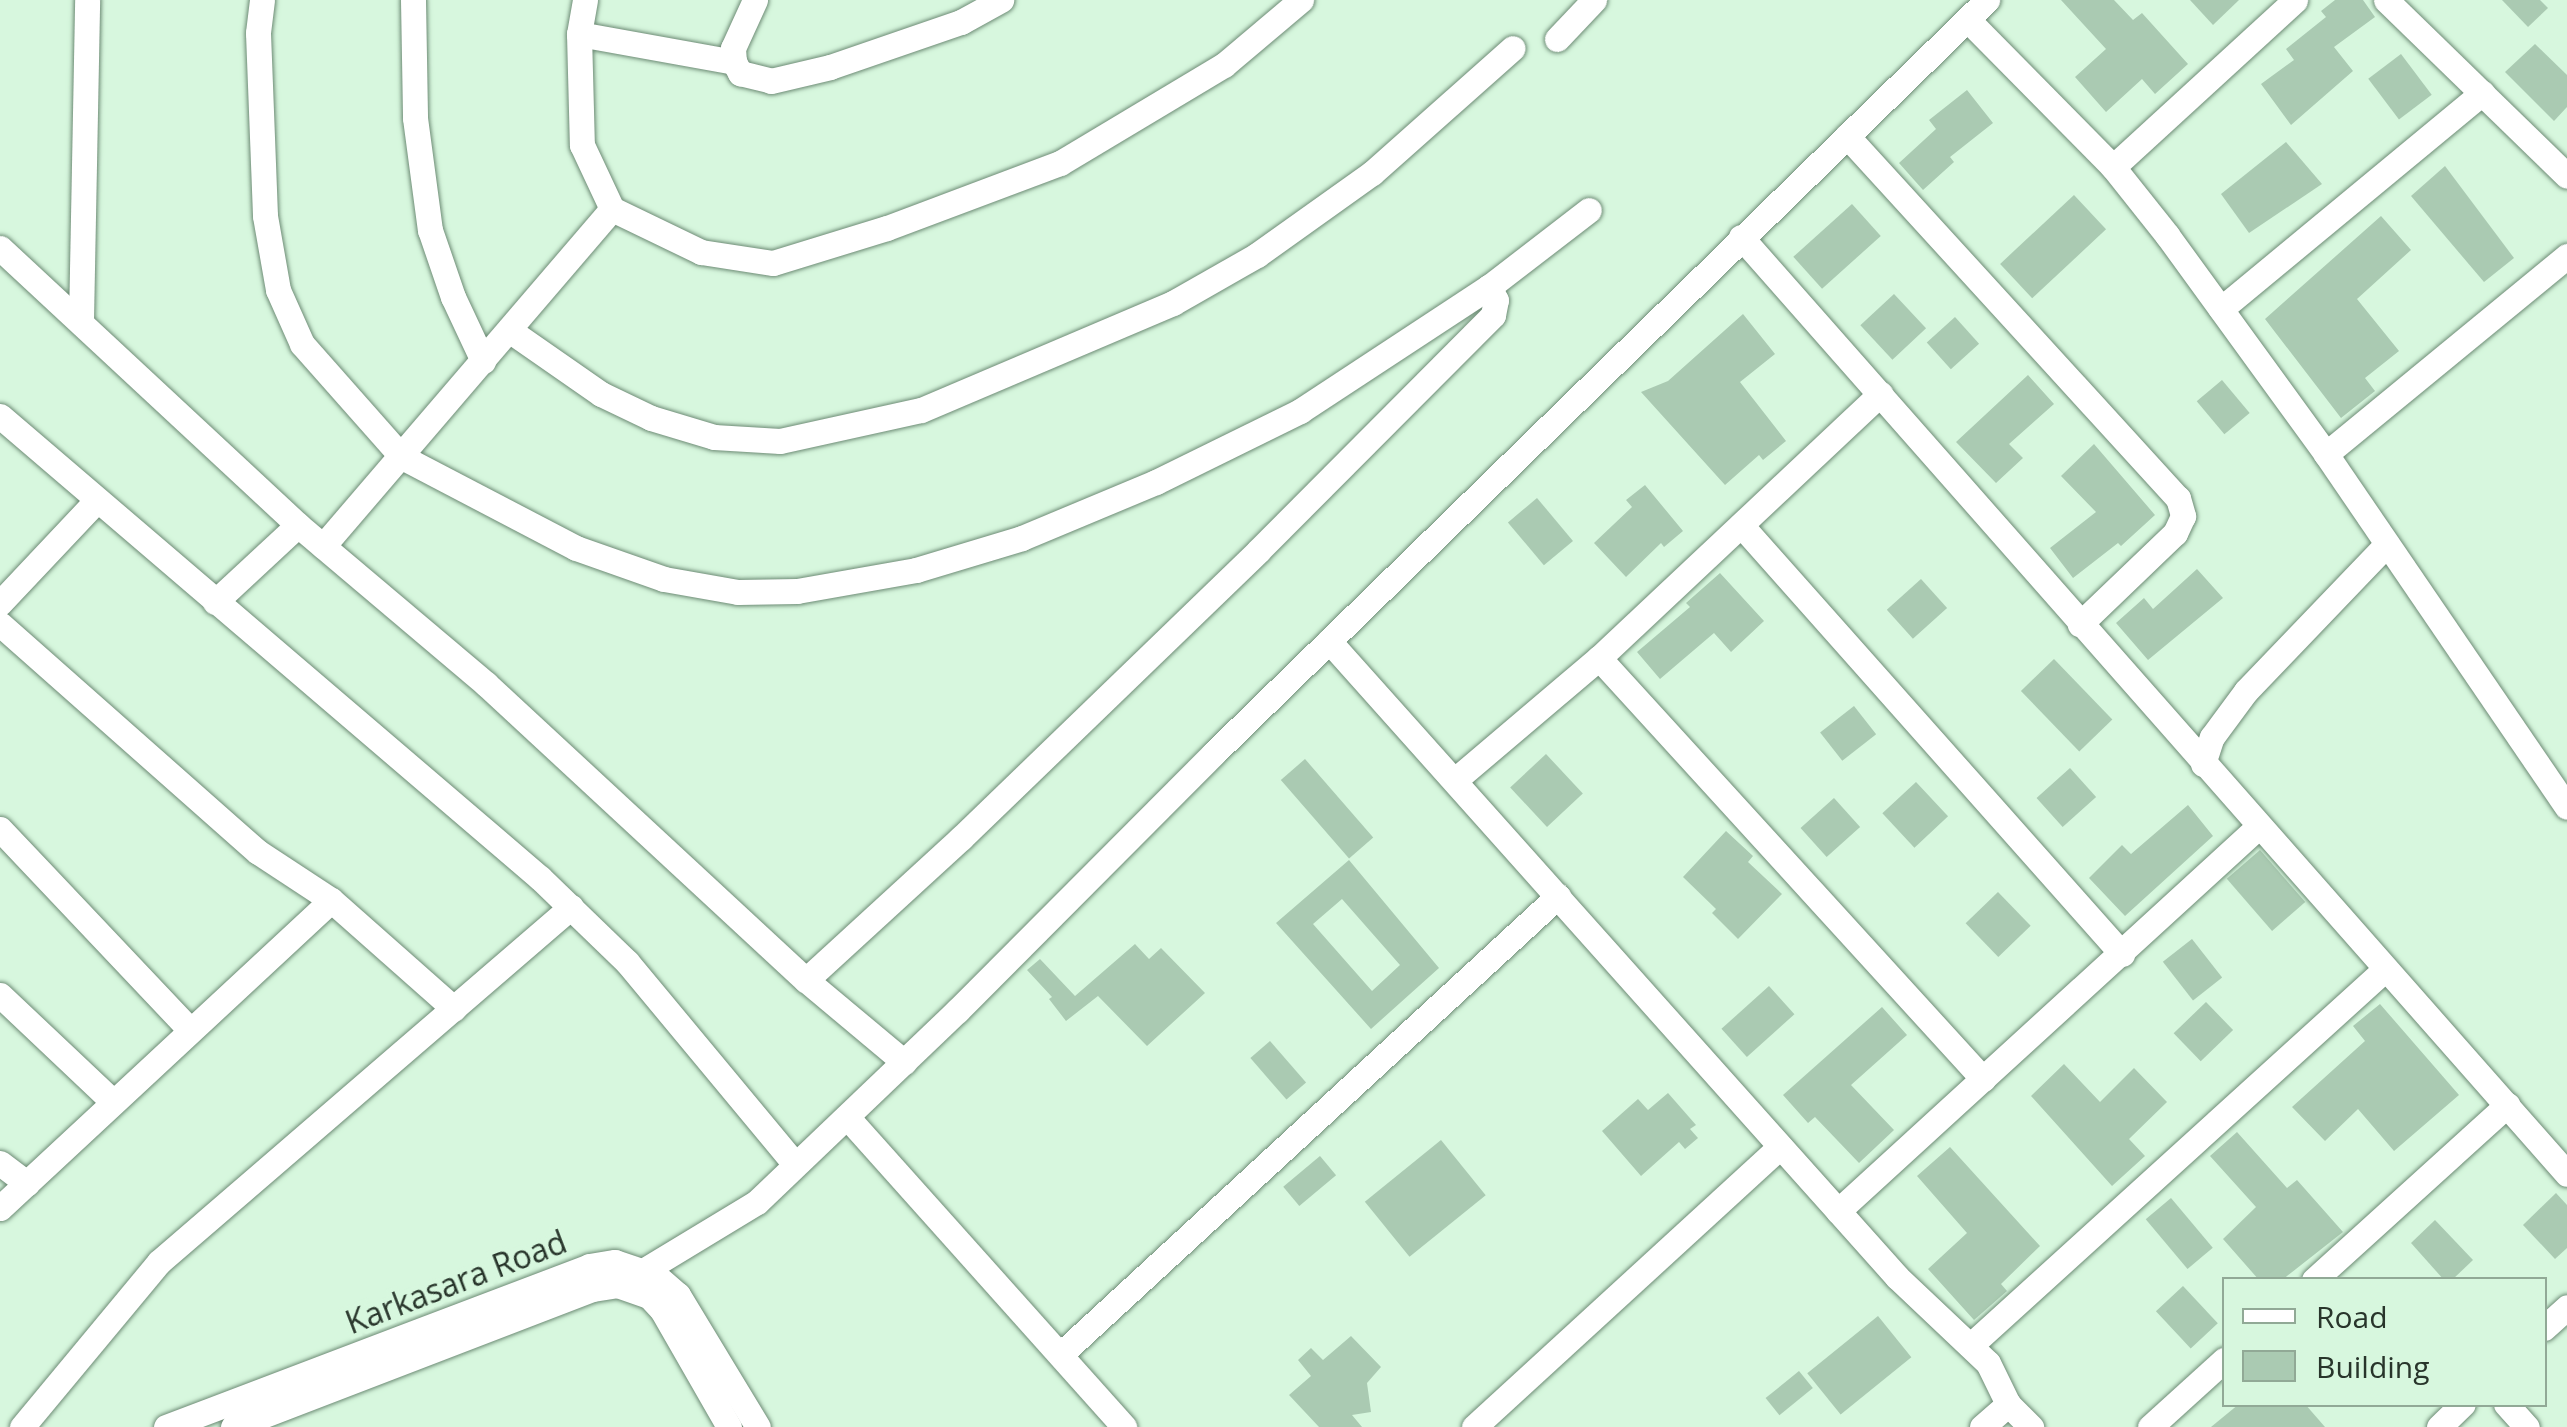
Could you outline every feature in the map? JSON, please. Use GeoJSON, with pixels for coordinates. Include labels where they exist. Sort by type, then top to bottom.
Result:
{"type":"FeatureCollection","features":[{"type":"Feature","properties":{"kind":"street"},"geometry":{"type":"LineString","coordinates":[[81,320],[87,0]]}},
{"type":"Feature","properties":{"kind":"street"},"geometry":{"type":"LineString","coordinates":[[262,0],[258,33],[264,216],[278,290],[302,344],[402,457],[576,548],[664,578],[738,592],[797,591],[858,583],[1022,538],[1156,482],[1300,411],[1490,286],[1589,210]]}},
{"type":"Feature","properties":{"kind":"street"},"geometry":{"type":"LineString","coordinates":[[413,0],[414,118],[430,230],[453,297],[483,361]]}},
{"type":"Feature","properties":{"kind":"street"},"geometry":{"type":"LineString","coordinates":[[585,0],[580,34],[582,144],[612,210],[702,252],[774,263],[886,228],[1060,163],[1224,65],[1302,0]]}},
{"type":"Feature","properties":{"kind":"street"},"geometry":{"type":"LineString","coordinates":[[756,0],[732,48],[734,62],[740,73],[771,80],[830,67],[961,22],[1001,0]]}},
{"type":"Feature","properties":{"kind":"street"},"geometry":{"type":"LineString","coordinates":[[1557,39],[1594,0]]}},
{"type":"Feature","properties":{"kind":"street","name":"Karkasara Road"},"geometry":{"type":"LineString","coordinates":[[166,1427],[246,1418],[593,1289],[620,1285],[757,1202],[1988,0]]}},
{"type":"Feature","properties":{"kind":"street"},"geometry":{"type":"LineString","coordinates":[[2113,167],[2296,0]]}},
{"type":"Feature","properties":{"kind":"street"},"geometry":{"type":"LineString","coordinates":[[2386,0],[2567,176]]}},
{"type":"Feature","properties":{"kind":"street"},"geometry":{"type":"LineString","coordinates":[[1968,20],[2113,167],[2326,454],[2385,546],[2567,807]]}},
{"type":"Feature","properties":{"kind":"street"},"geometry":{"type":"LineString","coordinates":[[580,34],[734,62]]}},
{"type":"Feature","properties":{"kind":"street"},"geometry":{"type":"LineString","coordinates":[[509,330],[601,394],[651,418],[714,438],[780,440],[921,410],[1173,303],[1257,255],[1372,173],[1513,48]]}},
{"type":"Feature","properties":{"kind":"street"},"geometry":{"type":"LineString","coordinates":[[2221,309],[2482,93]]}},
{"type":"Feature","properties":{"kind":"street"},"geometry":{"type":"LineString","coordinates":[[1847,136],[2178,498],[2182,516],[2175,533],[2080,624]]}},
{"type":"Feature","properties":{"kind":"street"},"geometry":{"type":"LineString","coordinates":[[323,546],[612,210]]}},
{"type":"Feature","properties":{"kind":"street"},"geometry":{"type":"LineString","coordinates":[[1741,237],[2384,970],[2507,1106],[2562,1159]]}},
{"type":"Feature","properties":{"kind":"street"},"geometry":{"type":"LineString","coordinates":[[0,248],[298,525],[486,684],[806,980],[904,1062]]}},
{"type":"Feature","properties":{"kind":"street"},"geometry":{"type":"LineString","coordinates":[[2326,454],[2567,256]]}},
{"type":"Feature","properties":{"kind":"street"},"geometry":{"type":"LineString","coordinates":[[806,980],[961,838],[1258,552],[1493,315],[1496,300],[1490,286]]}},
{"type":"Feature","properties":{"kind":"street"},"geometry":{"type":"LineString","coordinates":[[1455,780],[1599,658],[1880,394]]}},
{"type":"Feature","properties":{"kind":"street"},"geometry":{"type":"LineString","coordinates":[[0,416],[570,907],[627,962],[795,1164]]}},
{"type":"Feature","properties":{"kind":"street"},"geometry":{"type":"LineString","coordinates":[[0,603],[96,501]]}},
{"type":"Feature","properties":{"kind":"street"},"geometry":{"type":"LineString","coordinates":[[215,602],[298,525]]}},
{"type":"Feature","properties":{"kind":"street"},"geometry":{"type":"LineString","coordinates":[[1741,525],[2122,954]]}},
{"type":"Feature","properties":{"kind":"street"},"geometry":{"type":"LineString","coordinates":[[2204,764],[2212,736],[2246,690],[2385,546]]}},
{"type":"Feature","properties":{"kind":"street"},"geometry":{"type":"LineString","coordinates":[[0,624],[258,852],[330,900],[454,1009]]}},
{"type":"Feature","properties":{"kind":"street"},"geometry":{"type":"LineString","coordinates":[[1329,641],[1897,1276],[1988,1363],[2008,1404],[2031,1427]]}},
{"type":"Feature","properties":{"kind":"street"},"geometry":{"type":"LineString","coordinates":[[1599,658],[1983,1080]]}},
{"type":"Feature","properties":{"kind":"street"},"geometry":{"type":"LineString","coordinates":[[1838,1211],[2258,827]]}},
{"type":"Feature","properties":{"kind":"street"},"geometry":{"type":"LineString","coordinates":[[0,829],[190,1030]]}},
{"type":"Feature","properties":{"kind":"street"},"geometry":{"type":"LineString","coordinates":[[1061,1354],[1558,896]]}},
{"type":"Feature","properties":{"kind":"street"},"geometry":{"type":"LineString","coordinates":[[0,1208],[330,900]]}},
{"type":"Feature","properties":{"kind":"street"},"geometry":{"type":"LineString","coordinates":[[22,1427],[160,1262],[570,907]]}},
{"type":"Feature","properties":{"kind":"street"},"geometry":{"type":"LineString","coordinates":[[1971,1346],[2384,970]]}},
{"type":"Feature","properties":{"kind":"street"},"geometry":{"type":"LineString","coordinates":[[0,995],[113,1102]]}},
{"type":"Feature","properties":{"kind":"street"},"geometry":{"type":"LineString","coordinates":[[2317,1277],[2507,1106]]}},
{"type":"Feature","properties":{"kind":"street"},"geometry":{"type":"LineString","coordinates":[[847,1116],[1124,1427]]}},
{"type":"Feature","properties":{"kind":"street"},"geometry":{"type":"LineString","coordinates":[[1474,1427],[1780,1146]]}},
{"type":"Feature","properties":{"kind":"street"},"geometry":{"type":"LineString","coordinates":[[0,1163],[27,1183]]}},
{"type":"Feature","properties":{"kind":"street","name":"Karkasara Road"},"geometry":{"type":"LineString","coordinates":[[246,1418],[589,1266],[615,1262],[644,1270]]}},
{"type":"Feature","properties":{"kind":"street"},"geometry":{"type":"LineString","coordinates":[[644,1270],[678,1295],[758,1427]]}},
{"type":"Feature","properties":{"kind":"street"},"geometry":{"type":"LineString","coordinates":[[620,1285],[649,1296],[662,1310],[729,1427]]}},
{"type":"Feature","properties":{"kind":"street"},"geometry":{"type":"LineString","coordinates":[[2547,1325],[2567,1307]]}},
{"type":"Feature","properties":{"kind":"street"},"geometry":{"type":"LineString","coordinates":[[2150,1427],[2222,1362]]}},
{"type":"Feature","properties":{"kind":"street"},"geometry":{"type":"LineString","coordinates":[[1982,1427],[2008,1404]]}},
{"type":"Feature","properties":{"kind":"street"},"geometry":{"type":"LineString","coordinates":[[2439,1427],[2460,1407]]}},
{"type":"Feature","properties":{"kind":"street"},"geometry":{"type":"LineString","coordinates":[[2509,1407],[2527,1427]]}},
{"type":"Feature","properties":{"kind":"building"},"geometry":{"type":"Polygon","coordinates":[[[2061,0],[2114,0],[2133,20],[2142,13],[2188,64],[2155,94],[2142,79],[2106,112],[2075,77],[2106,49],[2061,0]]]}},
{"type":"Feature","properties":{"kind":"building"},"geometry":{"type":"Polygon","coordinates":[[[2190,0],[2239,0],[2213,25],[2190,0]]]}},
{"type":"Feature","properties":{"kind":"building"},"geometry":{"type":"Polygon","coordinates":[[[2335,0],[2363,0],[2375,17],[2334,47],[2353,71],[2291,125],[2261,84],[2294,60],[2286,49],[2326,17],[2321,11],[2335,0]]]}},
{"type":"Feature","properties":{"kind":"building"},"geometry":{"type":"Polygon","coordinates":[[[2502,0],[2540,0],[2548,8],[2528,27],[2502,0]]]}},
{"type":"Feature","properties":{"kind":"building"},"geometry":{"type":"Polygon","coordinates":[[[2535,44],[2567,75],[2567,107],[2554,121],[2505,72],[2535,44]]]}},
{"type":"Feature","properties":{"kind":"building"},"geometry":{"type":"Polygon","coordinates":[[[2401,54],[2432,95],[2399,119],[2368,79],[2401,54]]]}},
{"type":"Feature","properties":{"kind":"building"},"geometry":{"type":"Polygon","coordinates":[[[1967,90],[1993,123],[1950,157],[1954,162],[1923,190],[1899,163],[1936,129],[1929,120],[1967,90]]]}},
{"type":"Feature","properties":{"kind":"building"},"geometry":{"type":"Polygon","coordinates":[[[2286,142],[2322,184],[2249,233],[2221,194],[2286,142]]]}},
{"type":"Feature","properties":{"kind":"building"},"geometry":{"type":"Polygon","coordinates":[[[2445,166],[2514,258],[2484,282],[2411,196],[2445,166]]]}},
{"type":"Feature","properties":{"kind":"building"},"geometry":{"type":"Polygon","coordinates":[[[2074,195],[2106,229],[2032,298],[2000,264],[2074,195]]]}},
{"type":"Feature","properties":{"kind":"building"},"geometry":{"type":"Polygon","coordinates":[[[1852,204],[1881,236],[1822,289],[1793,257],[1852,204]]]}},
{"type":"Feature","properties":{"kind":"building"},"geometry":{"type":"Polygon","coordinates":[[[2381,216],[2411,250],[2357,299],[2399,351],[2365,378],[2375,391],[2341,418],[2265,319],[2381,216]]]}},
{"type":"Feature","properties":{"kind":"building"},"geometry":{"type":"Polygon","coordinates":[[[1894,294],[1926,328],[1892,360],[1860,325],[1894,294]]]}},
{"type":"Feature","properties":{"kind":"building"},"geometry":{"type":"Polygon","coordinates":[[[1743,314],[1775,354],[1740,382],[1786,441],[1763,460],[1759,455],[1725,485],[1641,392],[1668,381],[1743,314]]]}},
{"type":"Feature","properties":{"kind":"building"},"geometry":{"type":"Polygon","coordinates":[[[1955,317],[1979,344],[1951,369],[1927,342],[1955,317]]]}},
{"type":"Feature","properties":{"kind":"building"},"geometry":{"type":"Polygon","coordinates":[[[2028,375],[2054,404],[2009,444],[2023,458],[1996,483],[1956,442],[2028,375]]]}},
{"type":"Feature","properties":{"kind":"building"},"geometry":{"type":"Polygon","coordinates":[[[2222,380],[2250,413],[2224,434],[2197,401],[2222,380]]]}},
{"type":"Feature","properties":{"kind":"building"},"geometry":{"type":"Polygon","coordinates":[[[2094,444],[2155,515],[2121,546],[2118,543],[2073,578],[2050,548],[2096,512],[2061,476],[2094,444]]]}},
{"type":"Feature","properties":{"kind":"building"},"geometry":{"type":"Polygon","coordinates":[[[1645,485],[1683,531],[1664,547],[1661,543],[1626,577],[1594,543],[1632,507],[1626,500],[1645,485]]]}},
{"type":"Feature","properties":{"kind":"building"},"geometry":{"type":"Polygon","coordinates":[[[1537,498],[1573,541],[1544,565],[1508,522],[1537,498]]]}},
{"type":"Feature","properties":{"kind":"building"},"geometry":{"type":"Polygon","coordinates":[[[2197,569],[2223,598],[2148,660],[2116,623],[2144,598],[2153,609],[2197,569]]]}},
{"type":"Feature","properties":{"kind":"building"},"geometry":{"type":"Polygon","coordinates":[[[1720,573],[1764,621],[1731,652],[1714,633],[1660,679],[1637,652],[1690,607],[1686,603],[1720,573]]]}},
{"type":"Feature","properties":{"kind":"building"},"geometry":{"type":"Polygon","coordinates":[[[1921,579],[1947,608],[1913,639],[1887,610],[1921,579]]]}},
{"type":"Feature","properties":{"kind":"building"},"geometry":{"type":"Polygon","coordinates":[[[2054,659],[2112,719],[2079,751],[2021,691],[2054,659]]]}},
{"type":"Feature","properties":{"kind":"building"},"geometry":{"type":"Polygon","coordinates":[[[1854,706],[1876,734],[1842,761],[1820,732],[1854,706]]]}},
{"type":"Feature","properties":{"kind":"building"},"geometry":{"type":"Polygon","coordinates":[[[1546,754],[1583,793],[1547,827],[1510,787],[1546,754]]]}},
{"type":"Feature","properties":{"kind":"building"},"geometry":{"type":"Polygon","coordinates":[[[1305,759],[1373,837],[1349,858],[1281,780],[1305,759]]]}},
{"type":"Feature","properties":{"kind":"building"},"geometry":{"type":"Polygon","coordinates":[[[2070,768],[2096,797],[2063,827],[2037,798],[2070,768]]]}},
{"type":"Feature","properties":{"kind":"building"},"geometry":{"type":"Polygon","coordinates":[[[1916,782],[1948,816],[1914,848],[1882,813],[1916,782]]]}},
{"type":"Feature","properties":{"kind":"building"},"geometry":{"type":"Polygon","coordinates":[[[1834,798],[1860,827],[1827,857],[1801,828],[1834,798]]]}},
{"type":"Feature","properties":{"kind":"building"},"geometry":{"type":"Polygon","coordinates":[[[2188,805],[2213,836],[2125,916],[2089,878],[2122,845],[2131,854],[2188,805]]]}},
{"type":"Feature","properties":{"kind":"building"},"geometry":{"type":"Polygon","coordinates":[[[1726,831],[1753,856],[1748,862],[1782,894],[1738,939],[1712,913],[1716,909],[1683,877],[1726,831]]]}},
{"type":"Feature","properties":{"kind":"building"},"geometry":{"type":"Polygon","coordinates":[[[2260,850],[2305,902],[2272,931],[2227,879],[2260,850]]]}},
{"type":"Feature","properties":{"kind":"building"},"geometry":{"type":"Polygon","coordinates":[[[1349,860],[1439,968],[1371,1029],[1276,923],[1349,860]],[[1342,899],[1313,924],[1372,991],[1400,965],[1342,899]]]}},
{"type":"Feature","properties":{"kind":"building"},"geometry":{"type":"Polygon","coordinates":[[[1998,892],[2031,926],[1998,957],[1966,923],[1998,892]]]}},
{"type":"Feature","properties":{"kind":"building"},"geometry":{"type":"Polygon","coordinates":[[[2192,939],[2222,978],[2193,1000],[2163,962],[2192,939]]]}},
{"type":"Feature","properties":{"kind":"building"},"geometry":{"type":"Polygon","coordinates":[[[1135,944],[1149,959],[1161,948],[1205,993],[1147,1046],[1098,996],[1066,1021],[1049,999],[1052,997],[1027,970],[1040,959],[1075,996],[1135,944]]]}},
{"type":"Feature","properties":{"kind":"building"},"geometry":{"type":"Polygon","coordinates":[[[1769,986],[1794,1014],[1747,1057],[1721,1029],[1769,986]]]}},
{"type":"Feature","properties":{"kind":"building"},"geometry":{"type":"Polygon","coordinates":[[[2206,1002],[2233,1030],[2201,1061],[2174,1033],[2206,1002]]]}},
{"type":"Feature","properties":{"kind":"building"},"geometry":{"type":"Polygon","coordinates":[[[2380,1004],[2459,1095],[2394,1151],[2358,1109],[2325,1141],[2292,1107],[2365,1041],[2353,1026],[2380,1004]]]}},
{"type":"Feature","properties":{"kind":"building"},"geometry":{"type":"Polygon","coordinates":[[[1882,1007],[1907,1035],[1851,1085],[1894,1130],[1859,1163],[1815,1117],[1808,1123],[1783,1095],[1882,1007]]]}},
{"type":"Feature","properties":{"kind":"building"},"geometry":{"type":"Polygon","coordinates":[[[1270,1041],[1306,1083],[1286,1100],[1250,1058],[1270,1041]]]}},
{"type":"Feature","properties":{"kind":"building"},"geometry":{"type":"Polygon","coordinates":[[[2064,1064],[2100,1102],[2134,1068],[2167,1102],[2129,1139],[2145,1156],[2112,1186],[2031,1096],[2064,1064]]]}},
{"type":"Feature","properties":{"kind":"building"},"geometry":{"type":"Polygon","coordinates":[[[1668,1093],[1696,1125],[1690,1129],[1698,1138],[1685,1149],[1679,1142],[1641,1176],[1602,1131],[1638,1099],[1648,1110],[1668,1093]]]}},
{"type":"Feature","properties":{"kind":"building"},"geometry":{"type":"Polygon","coordinates":[[[2237,1132],[2287,1188],[2297,1180],[2343,1232],[2286,1277],[2256,1277],[2223,1239],[2256,1207],[2210,1156],[2237,1132]]]}},
{"type":"Feature","properties":{"kind":"building"},"geometry":{"type":"Polygon","coordinates":[[[1441,1140],[1486,1195],[1410,1257],[1365,1202],[1441,1140]]]}},
{"type":"Feature","properties":{"kind":"building"},"geometry":{"type":"Polygon","coordinates":[[[1950,1147],[2040,1246],[2001,1284],[2007,1291],[1974,1320],[1928,1269],[1967,1233],[1917,1176],[1950,1147]]]}},
{"type":"Feature","properties":{"kind":"building"},"geometry":{"type":"Polygon","coordinates":[[[1320,1156],[1336,1175],[1299,1206],[1283,1187],[1320,1156]]]}},
{"type":"Feature","properties":{"kind":"building"},"geometry":{"type":"Polygon","coordinates":[[[2556,1193],[2567,1205],[2567,1248],[2555,1259],[2523,1225],[2556,1193]]]}},
{"type":"Feature","properties":{"kind":"building"},"geometry":{"type":"Polygon","coordinates":[[[2171,1198],[2213,1248],[2188,1269],[2146,1219],[2171,1198]]]}},
{"type":"Feature","properties":{"kind":"building"},"geometry":{"type":"Polygon","coordinates":[[[2435,1220],[2473,1260],[2455,1277],[2441,1277],[2411,1243],[2435,1220]]]}},
{"type":"Feature","properties":{"kind":"building"},"geometry":{"type":"Polygon","coordinates":[[[2183,1286],[2218,1323],[2191,1349],[2156,1311],[2183,1286]]]}},
{"type":"Feature","properties":{"kind":"building"},"geometry":{"type":"Polygon","coordinates":[[[1878,1316],[1911,1357],[1841,1414],[1807,1373],[1878,1316]]]}},
{"type":"Feature","properties":{"kind":"building"},"geometry":{"type":"Polygon","coordinates":[[[1351,1336],[1381,1367],[1367,1383],[1371,1412],[1352,1415],[1362,1427],[1319,1427],[1289,1395],[1311,1376],[1298,1360],[1311,1348],[1323,1360],[1351,1336]]]}},
{"type":"Feature","properties":{"kind":"building"},"geometry":{"type":"Polygon","coordinates":[[[1799,1371],[1813,1388],[1779,1415],[1766,1398],[1799,1371]]]}},
{"type":"Feature","properties":{"kind":"building"},"geometry":{"type":"Polygon","coordinates":[[[2235,1407],[2308,1407],[2325,1427],[2211,1427],[2235,1407]]]}}]}
